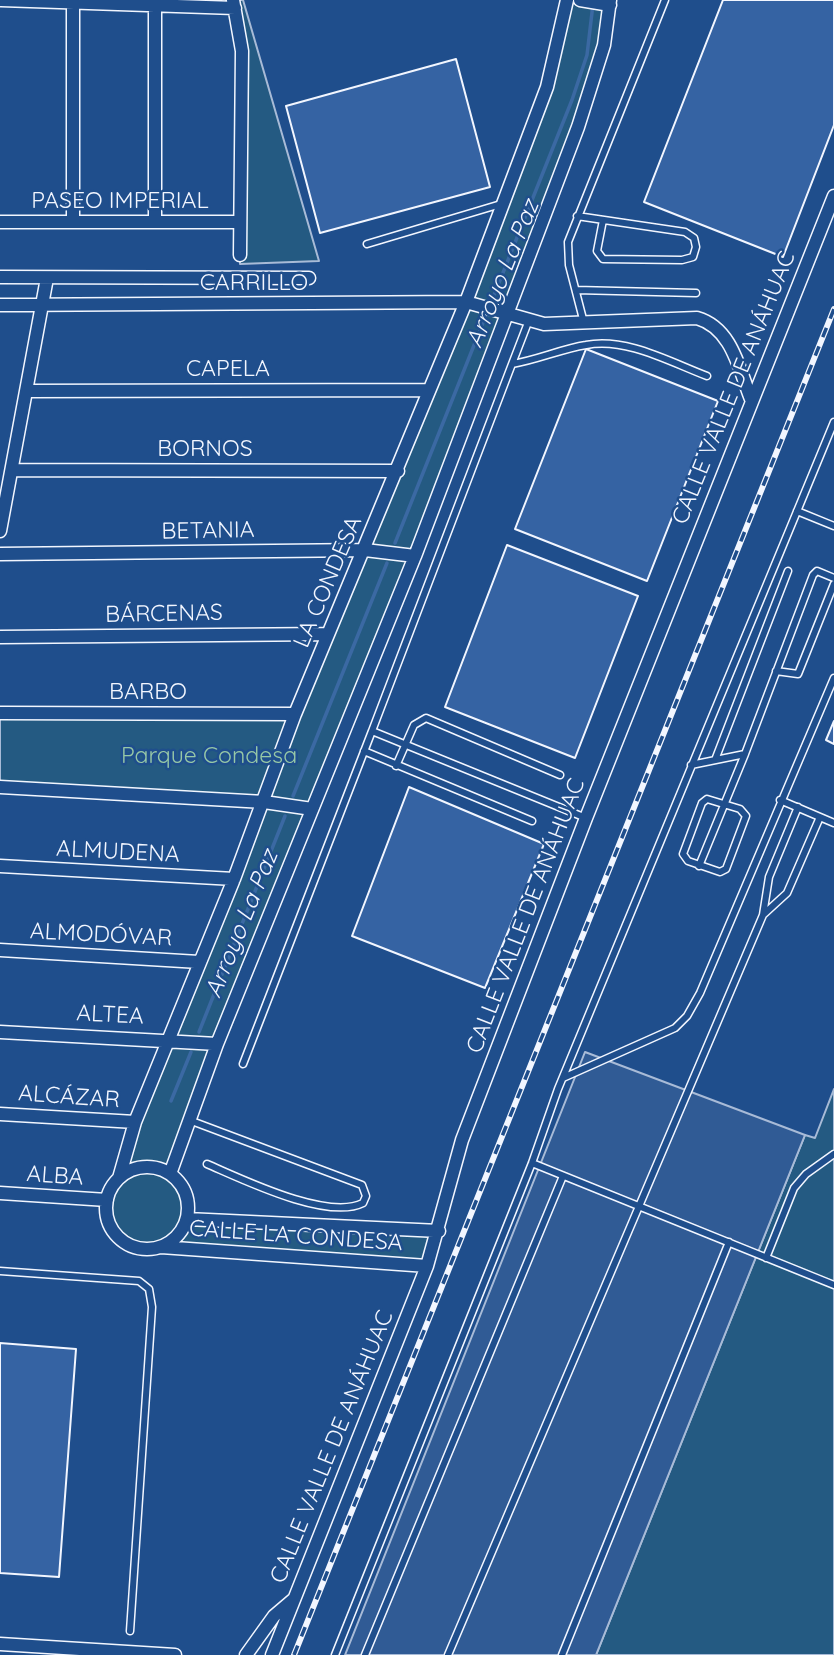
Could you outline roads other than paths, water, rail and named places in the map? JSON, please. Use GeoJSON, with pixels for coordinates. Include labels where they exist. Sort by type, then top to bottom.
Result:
{"type":"FeatureCollection","features":[{"type":"Feature","properties":{"kind":"street"},"geometry":{"type":"LineString","coordinates":[[1,0],[156,6],[234,4],[242,51],[240,255]]}},
{"type":"Feature","properties":{"kind":"street","name":"LA CONDESA"},"geometry":{"type":"LineString","coordinates":[[119,1178],[135,1122],[234,879],[295,714],[398,471],[429,390],[470,303],[503,204],[547,88],[567,0]]}},
{"type":"Feature","properties":{"kind":"street"},"geometry":{"type":"LineString","coordinates":[[170,1174],[217,1044],[415,556],[504,312],[594,81],[604,45],[608,3],[580,0]]}},
{"type":"Feature","properties":{"kind":"street"},"geometry":{"type":"LineString","coordinates":[[73,3],[73,222]]}},
{"type":"Feature","properties":{"kind":"street"},"geometry":{"type":"LineString","coordinates":[[155,222],[156,6]]}},
{"type":"Feature","properties":{"kind":"street","name":"CALLE VALLE DE ANÁHUAC"},"geometry":{"type":"LineString","coordinates":[[272,1655],[427,1266],[439,1231],[462,1140],[586,818],[834,196]]}},
{"type":"Feature","properties":{"kind":"street","name":"PASEO IMPERIAL"},"geometry":{"type":"LineString","coordinates":[[0,222],[239,222]]}},
{"type":"Feature","properties":{"kind":"street"},"geometry":{"type":"LineString","coordinates":[[0,277],[309,278]]}},
{"type":"Feature","properties":{"kind":"street"},"geometry":{"type":"LineString","coordinates":[[0,531],[47,278]]}},
{"type":"Feature","properties":{"kind":"street","name":"CARRILLO"},"geometry":{"type":"LineString","coordinates":[[0,305],[470,303],[544,324],[697,318],[709,321],[727,340],[751,399]]}},
{"type":"Feature","properties":{"kind":"street","name":"CAPELA"},"geometry":{"type":"LineString","coordinates":[[27,391],[429,390]]}},
{"type":"Feature","properties":{"kind":"street","name":"BORNOS"},"geometry":{"type":"LineString","coordinates":[[12,470],[398,471]]}},
{"type":"Feature","properties":{"kind":"street","name":"BETANIA"},"geometry":{"type":"LineString","coordinates":[[0,554],[365,550],[415,556]]}},
{"type":"Feature","properties":{"kind":"street","name":"BÁRCENAS"},"geometry":{"type":"LineString","coordinates":[[0,637],[328,634]]}},
{"type":"Feature","properties":{"kind":"street","name":"BARBO"},"geometry":{"type":"LineString","coordinates":[[0,713],[295,714]]}},
{"type":"Feature","properties":{"kind":"street"},"geometry":{"type":"LineString","coordinates":[[0,788],[264,802],[312,809]]}},
{"type":"Feature","properties":{"kind":"street","name":"ALMUDENA"},"geometry":{"type":"LineString","coordinates":[[0,866],[234,879]]}},
{"type":"Feature","properties":{"kind":"street","name":"ALMODÓVAR"},"geometry":{"type":"LineString","coordinates":[[0,950],[199,962]]}},
{"type":"Feature","properties":{"kind":"street","name":"ALTEA"},"geometry":{"type":"LineString","coordinates":[[0,1032],[167,1039],[217,1044]]}},
{"type":"Feature","properties":{"kind":"street","name":"ALCÁZAR"},"geometry":{"type":"LineString","coordinates":[[0,1114],[135,1122]]}},
{"type":"Feature","properties":{"kind":"street"},"geometry":{"type":"LineString","coordinates":[[144,1167],[170,1174],[182,1186],[188,1202],[187,1219],[173,1241],[161,1247],[137,1248],[116,1235],[110,1224],[107,1200],[119,1178],[144,1167]]}},
{"type":"Feature","properties":{"kind":"street","name":"ALBA"},"geometry":{"type":"LineString","coordinates":[[0,1193],[107,1200]]}},
{"type":"Feature","properties":{"kind":"street","name":"CALLE LA CONDESA"},"geometry":{"type":"LineString","coordinates":[[187,1219],[439,1231]]}},
{"type":"Feature","properties":{"kind":"street","name":"CALLE LA CONDESA"},"geometry":{"type":"LineString","coordinates":[[161,1247],[427,1266]]}},
{"type":"Feature","properties":{"kind":"street"},"geometry":{"type":"LineString","coordinates":[[246,1655],[274,1616],[294,1599]]}},
{"type":"Feature","properties":{"kind":"street"},"geometry":{"type":"LineString","coordinates":[[0,1644],[175,1655]]}},
{"type":"Feature","properties":{"kind":"lane"},"geometry":{"type":"LineString","coordinates":[[584,323],[567,253],[577,216],[665,0]]}},
{"type":"Feature","properties":{"kind":"lane"},"geometry":{"type":"LineString","coordinates":[[367,244],[503,204]]}},
{"type":"Feature","properties":{"kind":"lane"},"geometry":{"type":"LineString","coordinates":[[577,216],[685,232],[694,238],[695,252],[693,257],[682,260],[603,259],[597,251],[603,220]]}},
{"type":"Feature","properties":{"kind":"lane"},"geometry":{"type":"LineString","coordinates":[[576,290],[696,293]]}},
{"type":"Feature","properties":{"kind":"lane"},"geometry":{"type":"LineString","coordinates":[[243,1064],[529,320]]}},
{"type":"Feature","properties":{"kind":"lane"},"geometry":{"type":"LineString","coordinates":[[512,364],[583,345],[603,344],[643,351],[707,376]]}},
{"type":"Feature","properties":{"kind":"lane"},"geometry":{"type":"LineString","coordinates":[[335,1655],[532,1163],[562,1079],[834,422]]}},
{"type":"Feature","properties":{"kind":"lane"},"geometry":{"type":"LineString","coordinates":[[797,511],[834,526]]}},
{"type":"Feature","properties":{"kind":"lane"},"geometry":{"type":"LineString","coordinates":[[715,760],[788,571]]}},
{"type":"Feature","properties":{"kind":"lane"},"geometry":{"type":"LineString","coordinates":[[699,866],[813,575],[817,571],[834,578]]}},
{"type":"Feature","properties":{"kind":"lane"},"geometry":{"type":"LineString","coordinates":[[776,671],[798,674],[834,584]]}},
{"type":"Feature","properties":{"kind":"lane"},"geometry":{"type":"LineString","coordinates":[[562,1079],[675,1028],[687,1016],[700,993],[834,678]]}},
{"type":"Feature","properties":{"kind":"lane"},"geometry":{"type":"LineString","coordinates":[[396,766],[414,725],[426,718],[560,775]]}},
{"type":"Feature","properties":{"kind":"lane"},"geometry":{"type":"LineString","coordinates":[[372,731],[586,818]]}},
{"type":"Feature","properties":{"kind":"lane"},"geometry":{"type":"LineString","coordinates":[[365,751],[532,821]]}},
{"type":"Feature","properties":{"kind":"lane"},"geometry":{"type":"LineString","coordinates":[[691,765],[745,754]]}},
{"type":"Feature","properties":{"kind":"lane"},"geometry":{"type":"LineString","coordinates":[[715,799],[740,809],[746,816],[723,871],[715,872],[699,866],[685,858],[683,846],[704,800],[715,799]]}},
{"type":"Feature","properties":{"kind":"lane"},"geometry":{"type":"LineString","coordinates":[[780,800],[834,823]]}},
{"type":"Feature","properties":{"kind":"lane"},"geometry":{"type":"LineString","coordinates":[[448,1655],[763,915],[769,877],[798,807]]}},
{"type":"Feature","properties":{"kind":"lane"},"geometry":{"type":"LineString","coordinates":[[763,915],[788,893],[820,817]]}},
{"type":"Feature","properties":{"kind":"lane"},"geometry":{"type":"LineString","coordinates":[[190,1120],[362,1185],[366,1196],[363,1203],[353,1207],[303,1202],[207,1164]]}},
{"type":"Feature","properties":{"kind":"lane"},"geometry":{"type":"LineString","coordinates":[[766,1258],[794,1188],[806,1174],[834,1154]]}},
{"type":"Feature","properties":{"kind":"lane"},"geometry":{"type":"LineString","coordinates":[[532,1163],[834,1285]]}},
{"type":"Feature","properties":{"kind":"lane"},"geometry":{"type":"LineString","coordinates":[[365,1655],[563,1176]]}},
{"type":"Feature","properties":{"kind":"lane"},"geometry":{"type":"LineString","coordinates":[[562,1655],[729,1242]]}},
{"type":"Feature","properties":{"kind":"lane"},"geometry":{"type":"LineString","coordinates":[[0,1271],[139,1281],[149,1289],[152,1307],[130,1631]]}},
{"type":"Feature","properties":{"kind":"waterway","name":"Arroyo La Paz"},"geometry":{"type":"LineString","coordinates":[[395,543],[572,100],[587,55],[593,4]]}},
{"type":"Feature","properties":{"kind":"waterway","name":"Arroyo La Paz"},"geometry":{"type":"LineString","coordinates":[[293,796],[387,563]]}},
{"type":"Feature","properties":{"kind":"waterway","name":"Arroyo La Paz"},"geometry":{"type":"LineString","coordinates":[[199,1032],[285,816]]}},
{"type":"Feature","properties":{"kind":"waterway","name":"Arroyo La Paz"},"geometry":{"type":"LineString","coordinates":[[171,1101],[191,1052]]}},
{"type":"Feature","properties":{"kind":"railway"},"geometry":{"type":"LineString","coordinates":[[294,1655],[834,309]]}},
{"type":"Feature","properties":{"kind":"park label","name":"Parque Condesa"},"geometry":{"type":"Point","coordinates":[209,756]}}]}
